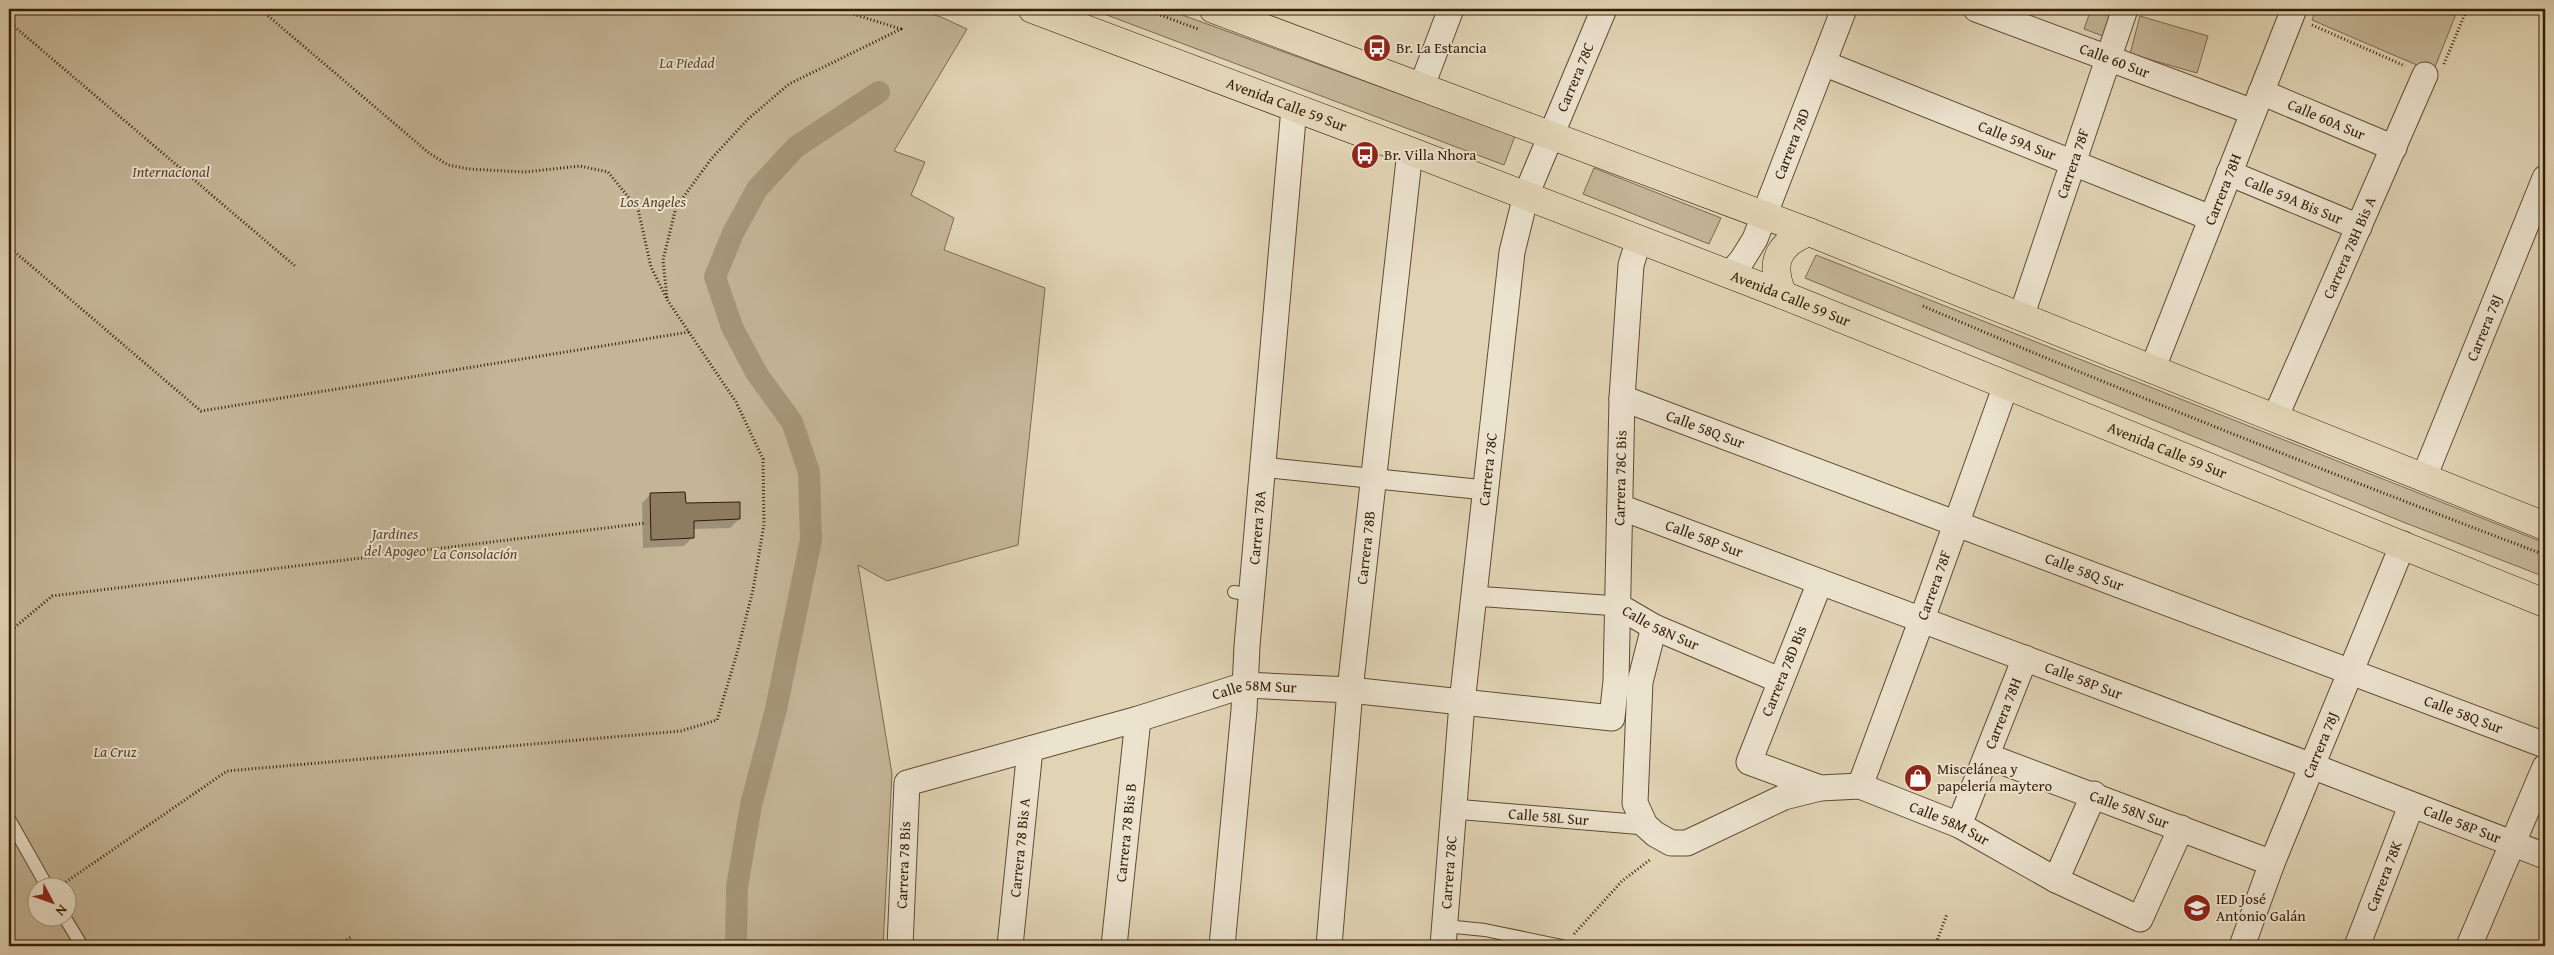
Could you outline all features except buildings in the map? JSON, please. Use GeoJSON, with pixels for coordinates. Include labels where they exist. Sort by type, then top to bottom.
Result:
{"type":"FeatureCollection","features":[{"type":"Feature","properties":{"kind":"main road","name":"Avenida Calle 59 Sur"},"geometry":{"type":"LineString","coordinates":[[1032,9],[1410,150],[1730,274],[2403,544],[2545,603]]}},
{"type":"Feature","properties":{"kind":"main road"},"geometry":{"type":"LineString","coordinates":[[1213,9],[1809,232],[2545,526]]}},
{"type":"Feature","properties":{"kind":"main road"},"geometry":{"type":"LineString","coordinates":[[1783,295],[1776,280],[1776,264],[1782,250],[1793,238],[1809,232]]}},
{"type":"Feature","properties":{"kind":"street"},"geometry":{"type":"LineString","coordinates":[[1421,88],[1451,9]]}},
{"type":"Feature","properties":{"kind":"street","name":"Carrera 78C"},"geometry":{"type":"LineString","coordinates":[[1444,936],[1462,703],[1512,252],[1526,195],[1604,9]]}},
{"type":"Feature","properties":{"kind":"street","name":"Carrera 78D"},"geometry":{"type":"LineString","coordinates":[[1730,274],[1742,260],[1755,239],[1844,9]]}},
{"type":"Feature","properties":{"kind":"street","name":"Calle 60 Sur"},"geometry":{"type":"LineString","coordinates":[[1976,9],[2108,58],[2257,102]]}},
{"type":"Feature","properties":{"kind":"street","name":"Carrera 78F"},"geometry":{"type":"LineString","coordinates":[[2021,317],[2125,9]]}},
{"type":"Feature","properties":{"kind":"street","name":"Carrera 78H"},"geometry":{"type":"LineString","coordinates":[[2152,370],[2292,12]]}},
{"type":"Feature","properties":{"kind":"street","name":"Calle 59A Sur"},"geometry":{"type":"LineString","coordinates":[[1823,63],[2211,218]]}},
{"type":"Feature","properties":{"kind":"street","name":"Carrera 78H Bis A"},"geometry":{"type":"LineString","coordinates":[[2275,418],[2394,148],[2433,73]]}},
{"type":"Feature","properties":{"kind":"street","name":"Calle 60A Sur"},"geometry":{"type":"LineString","coordinates":[[2257,102],[2394,148]]}},
{"type":"Feature","properties":{"kind":"street","name":"Carrera 78A"},"geometry":{"type":"LineString","coordinates":[[1222,946],[1245,685],[1243,594],[1262,467],[1275,268],[1294,108]]}},
{"type":"Feature","properties":{"kind":"street","name":"Carrera 78B"},"geometry":{"type":"LineString","coordinates":[[1329,946],[1350,690],[1410,150]]}},
{"type":"Feature","properties":{"kind":"street","name":"Calle 59A Bis Sur"},"geometry":{"type":"LineString","coordinates":[[2229,173],[2358,228]]}},
{"type":"Feature","properties":{"kind":"street","name":"Carrera 78J"},"geometry":{"type":"LineString","coordinates":[[2424,477],[2545,178]]}},
{"type":"Feature","properties":{"kind":"street","name":"Carrera 78C Bis"},"geometry":{"type":"LineString","coordinates":[[1612,718],[1628,682],[1618,606],[1622,398],[1631,265],[1639,239]]}},
{"type":"Feature","properties":{"kind":"street","name":"Carrera 78F"},"geometry":{"type":"LineString","coordinates":[[1860,786],[2006,385]]}},
{"type":"Feature","properties":{"kind":"street","name":"Calle 58Q Sur"},"geometry":{"type":"LineString","coordinates":[[1622,398],[2545,745]]}},
{"type":"Feature","properties":{"kind":"street"},"geometry":{"type":"LineString","coordinates":[[1262,467],[1373,480],[1485,490]]}},
{"type":"Feature","properties":{"kind":"street","name":"Calle 58P Sur"},"geometry":{"type":"LineString","coordinates":[[1620,507],[2312,766],[2411,806],[2545,856]]}},
{"type":"Feature","properties":{"kind":"street","name":"Carrera 78J"},"geometry":{"type":"LineString","coordinates":[[2242,946],[2272,864],[2403,544]]}},
{"type":"Feature","properties":{"kind":"street","name":"Carrera 78D Bis"},"geometry":{"type":"LineString","coordinates":[[1749,762],[1820,582]]}},
{"type":"Feature","properties":{"kind":"street","name":"Calle 58N Sur"},"geometry":{"type":"LineString","coordinates":[[1474,596],[1618,606],[1654,627],[1780,680]]}},
{"type":"Feature","properties":{"kind":"street"},"geometry":{"type":"LineString","coordinates":[[1654,627],[1628,682],[1635,803],[1645,825],[1655,834],[1672,843],[1687,843],[1784,797],[1820,788]]}},
{"type":"Feature","properties":{"kind":"street","name":"Carrera 78H"},"geometry":{"type":"LineString","coordinates":[[1959,826],[2025,658]]}},
{"type":"Feature","properties":{"kind":"street","name":"Calle 58M Sur"},"geometry":{"type":"LineString","coordinates":[[907,783],[1138,719],[1245,685],[1350,690],[1612,718]]}},
{"type":"Feature","properties":{"kind":"street","name":"Carrera 78 Bis B"},"geometry":{"type":"LineString","coordinates":[[1114,946],[1138,719]]}},
{"type":"Feature","properties":{"kind":"street","name":"Carrera 78 Bis A"},"geometry":{"type":"LineString","coordinates":[[1010,946],[1030,749]]}},
{"type":"Feature","properties":{"kind":"street","name":"Calle 58N Sur"},"geometry":{"type":"LineString","coordinates":[[1987,756],[2094,794],[2272,864]]}},
{"type":"Feature","properties":{"kind":"street","name":"Calle 58M Sur"},"geometry":{"type":"LineString","coordinates":[[1749,762],[1820,788],[1860,786],[1959,826],[2056,880],[2140,919],[2181,828]]}},
{"type":"Feature","properties":{"kind":"street"},"geometry":{"type":"LineString","coordinates":[[2469,946],[2545,767]]}},
{"type":"Feature","properties":{"kind":"street","name":"Carrera 78 Bis"},"geometry":{"type":"LineString","coordinates":[[900,946],[907,783]]}},
{"type":"Feature","properties":{"kind":"street"},"geometry":{"type":"LineString","coordinates":[[2056,880],[2094,794]]}},
{"type":"Feature","properties":{"kind":"street","name":"Carrera 78K"},"geometry":{"type":"LineString","coordinates":[[2357,946],[2411,806]]}},
{"type":"Feature","properties":{"kind":"street","name":"Calle 58L Sur"},"geometry":{"type":"LineString","coordinates":[[1454,808],[1645,825]]}},
{"type":"Feature","properties":{"kind":"lane"},"geometry":{"type":"LineString","coordinates":[[9,819],[42,878]]}},
{"type":"Feature","properties":{"kind":"lane"},"geometry":{"type":"LineString","coordinates":[[71,928],[82,946]]}},
{"type":"Feature","properties":{"kind":"lane"},"geometry":{"type":"LineString","coordinates":[[1444,936],[1485,930],[1565,943]]}},
{"type":"Feature","properties":{"kind":"path"},"geometry":{"type":"LineString","coordinates":[[72,878],[227,771],[681,731],[717,720],[737,654],[753,590],[764,524],[763,459],[736,402],[668,301],[651,267],[638,209],[608,172],[580,166],[525,172],[469,169],[448,165],[429,153],[260,9]]}},
{"type":"Feature","properties":{"kind":"path"},"geometry":{"type":"LineString","coordinates":[[668,301],[663,260],[676,207],[712,158],[748,119],[789,84],[901,29],[837,9]]}},
{"type":"Feature","properties":{"kind":"path"},"geometry":{"type":"LineString","coordinates":[[2292,12],[2433,73],[2467,9]]}},
{"type":"Feature","properties":{"kind":"path"},"geometry":{"type":"LineString","coordinates":[[9,22],[295,266]]}},
{"type":"Feature","properties":{"kind":"path"},"geometry":{"type":"LineString","coordinates":[[9,247],[201,411],[689,332]]}},
{"type":"Feature","properties":{"kind":"path"},"geometry":{"type":"LineString","coordinates":[[1914,302],[2073,369],[2545,556]]}},
{"type":"Feature","properties":{"kind":"path"},"geometry":{"type":"LineString","coordinates":[[9,632],[52,596],[646,523]]}},
{"type":"Feature","properties":{"kind":"path"},"geometry":{"type":"LineString","coordinates":[[1565,943],[1589,915],[1622,882],[1672,843]]}},
{"type":"Feature","properties":{"kind":"path"},"geometry":{"type":"LineString","coordinates":[[1935,946],[1947,914]]}},
{"type":"Feature","properties":{"kind":"path"},"geometry":{"type":"LineString","coordinates":[[338,946],[351,937]]}},
{"type":"Feature","properties":{"kind":"green space","name":"Jardines del Apogeo"},"geometry":{"type":"Polygon","coordinates":[[[9,9],[915,9],[941,17],[967,29],[894,151],[925,162],[911,195],[954,218],[944,250],[1045,288],[1018,545],[887,581],[858,565],[892,774],[883,946],[9,946],[9,9]]]}},
{"type":"Feature","properties":{"kind":"green space"},"geometry":{"type":"Polygon","coordinates":[[[1091,9],[1166,9],[1515,136],[1504,165],[1091,9]]]}},
{"type":"Feature","properties":{"kind":"green space"},"geometry":{"type":"Polygon","coordinates":[[[2091,9],[2115,9],[2106,37],[2084,29],[2091,9]]]}},
{"type":"Feature","properties":{"kind":"green space"},"geometry":{"type":"Polygon","coordinates":[[[2316,9],[2458,9],[2433,72],[2312,20],[2316,9]]]}},
{"type":"Feature","properties":{"kind":"green space"},"geometry":{"type":"Polygon","coordinates":[[[2140,16],[2208,36],[2197,73],[2130,54],[2140,16]]]}},
{"type":"Feature","properties":{"kind":"green space"},"geometry":{"type":"Polygon","coordinates":[[[1594,168],[1721,218],[1709,244],[1583,194],[1594,168]]]}},
{"type":"Feature","properties":{"kind":"green space"},"geometry":{"type":"Polygon","coordinates":[[[1816,255],[2545,543],[2545,577],[2403,522],[1805,278],[1816,255]]]}},
{"type":"Feature","properties":{"kind":"waterway"},"geometry":{"type":"LineString","coordinates":[[736,946],[737,887],[751,805],[776,709],[811,540],[809,472],[792,422],[757,374],[732,327],[715,277],[733,233],[757,189],[796,147],[879,92]]}},
{"type":"Feature","properties":{"kind":"place","name":"Br. La Estancia"},"geometry":{"type":"Point","coordinates":[1377,48]}},
{"type":"Feature","properties":{"kind":"place","name":"Br. Villa Nhora"},"geometry":{"type":"Point","coordinates":[1365,155]}},
{"type":"Feature","properties":{"kind":"place","name":"Miscelánea y papeleria maytero"},"geometry":{"type":"Point","coordinates":[1918,778]}},
{"type":"Feature","properties":{"kind":"place","name":"IED José Antonio Galán"},"geometry":{"type":"Point","coordinates":[2197,908]}},
{"type":"Feature","properties":{"kind":"park label","name":"La Piedad"},"geometry":{"type":"Point","coordinates":[687,63]}},
{"type":"Feature","properties":{"kind":"park label","name":"Internacional"},"geometry":{"type":"Point","coordinates":[171,172]}},
{"type":"Feature","properties":{"kind":"park label","name":"Los Angeles"},"geometry":{"type":"Point","coordinates":[653,202]}},
{"type":"Feature","properties":{"kind":"park label","name":"La Consolación"},"geometry":{"type":"Point","coordinates":[475,554]}},
{"type":"Feature","properties":{"kind":"park label","name":"La Cruz"},"geometry":{"type":"Point","coordinates":[115,752]}}]}
